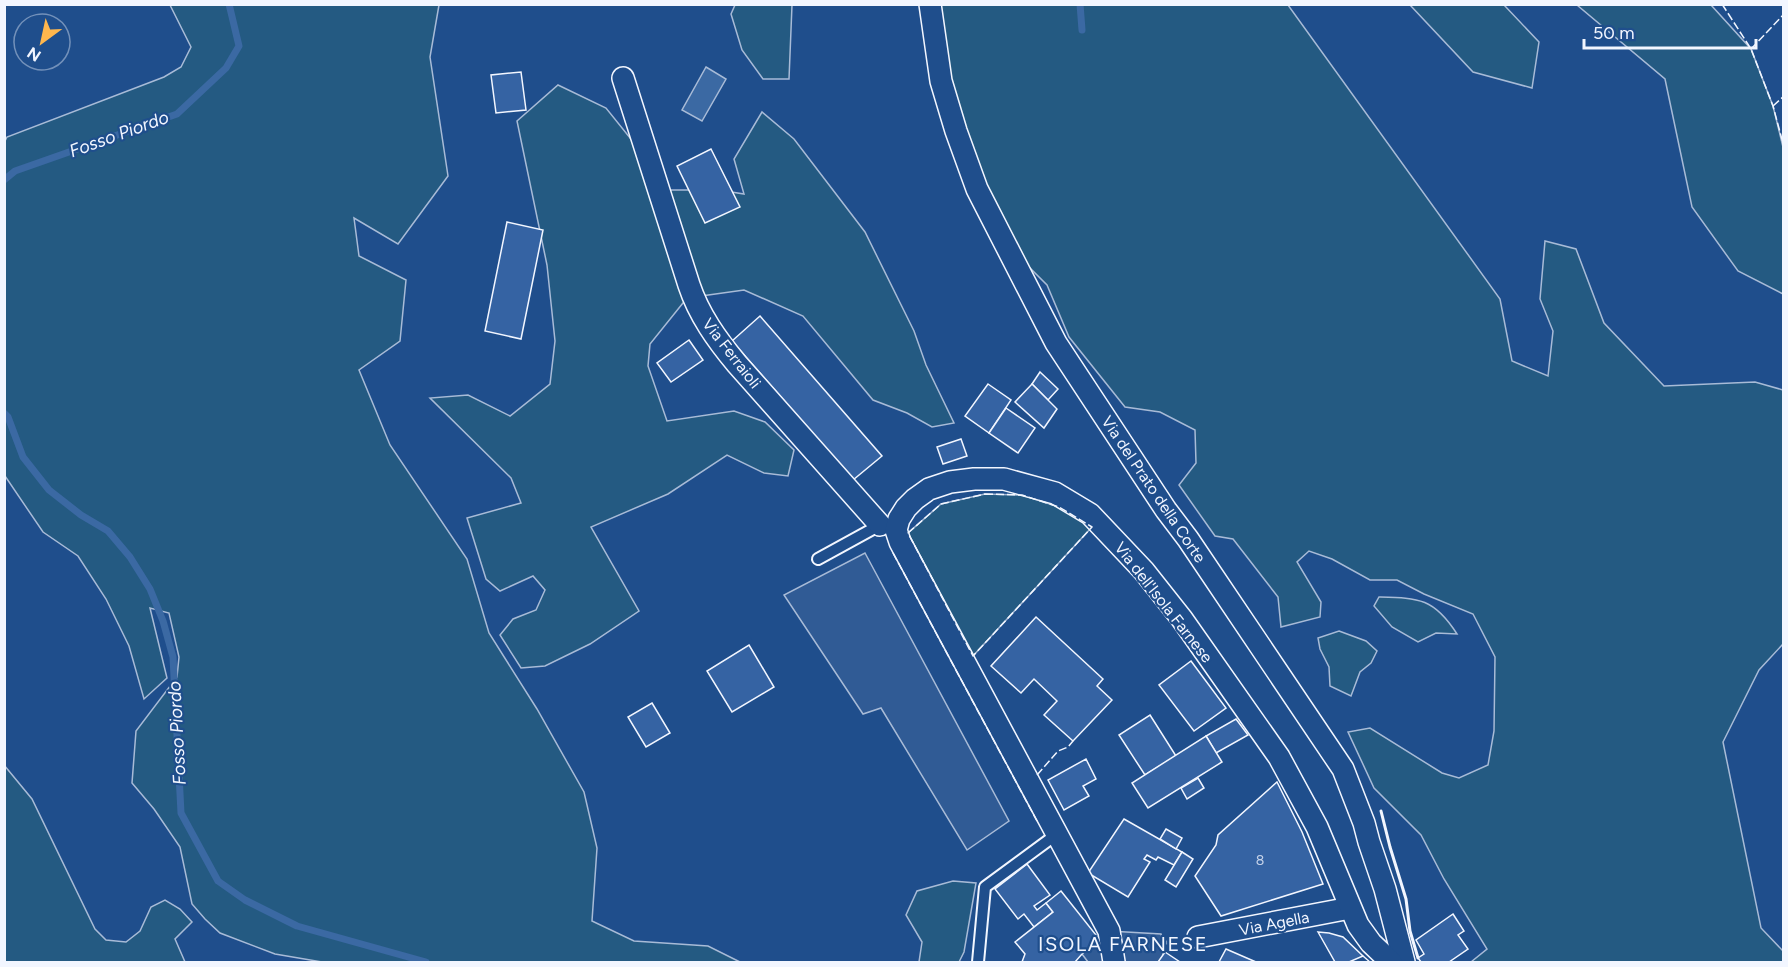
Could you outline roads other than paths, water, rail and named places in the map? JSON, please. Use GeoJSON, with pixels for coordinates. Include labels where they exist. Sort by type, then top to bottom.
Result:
{"type":"FeatureCollection","features":[{"type":"Feature","properties":{"kind":"street","name":"Via del Prato della Corte"},"geometry":{"type":"LineString","coordinates":[[930,4],[941,81],[976,189],[1056,343],[1166,510],[1188,539],[1343,769],[1364,823],[1385,889],[1404,963]]}},
{"type":"Feature","properties":{"kind":"street","name":"Via Ferraioli"},"geometry":{"type":"LineString","coordinates":[[623,78],[688,285],[701,314],[737,364],[888,528]]}},
{"type":"Feature","properties":{"kind":"street","name":"Via dell'Isola Farnese"},"geometry":{"type":"LineString","coordinates":[[888,528],[915,498],[929,489],[950,482],[974,479],[1004,479],[1055,493],[1090,514],[1144,571],[1182,620],[1279,757],[1317,827],[1358,925],[1371,943],[1391,963]]}},
{"type":"Feature","properties":{"kind":"street"},"geometry":{"type":"LineString","coordinates":[[888,528],[907,555],[1109,931],[1114,963]]}},
{"type":"Feature","properties":{"kind":"street","name":"Via Agella"},"geometry":{"type":"LineString","coordinates":[[1198,937],[1350,908]]}},
{"type":"Feature","properties":{"kind":"lane"},"geometry":{"type":"LineString","coordinates":[[818,559],[888,528]]}},
{"type":"Feature","properties":{"kind":"lane"},"geometry":{"type":"LineString","coordinates":[[978,963],[986,887],[1057,834]]}},
{"type":"Feature","properties":{"kind":"waterway","name":"Fosso Piordo"},"geometry":{"type":"LineString","coordinates":[[4,180],[15,171],[177,114],[226,68],[239,46],[229,4]]}},
{"type":"Feature","properties":{"kind":"waterway"},"geometry":{"type":"LineString","coordinates":[[1080,4],[1082,30]]}},
{"type":"Feature","properties":{"kind":"waterway","name":"Fosso Piordo"},"geometry":{"type":"LineString","coordinates":[[4,413],[8,417],[23,457],[49,490],[81,515],[108,531],[130,557],[150,589],[163,621],[173,657],[181,813],[218,881],[245,900],[297,926],[426,962]]}},
{"type":"Feature","properties":{"kind":"district","name":"ISOLA FARNESE"},"geometry":{"type":"Point","coordinates":[1123,944]}}]}
